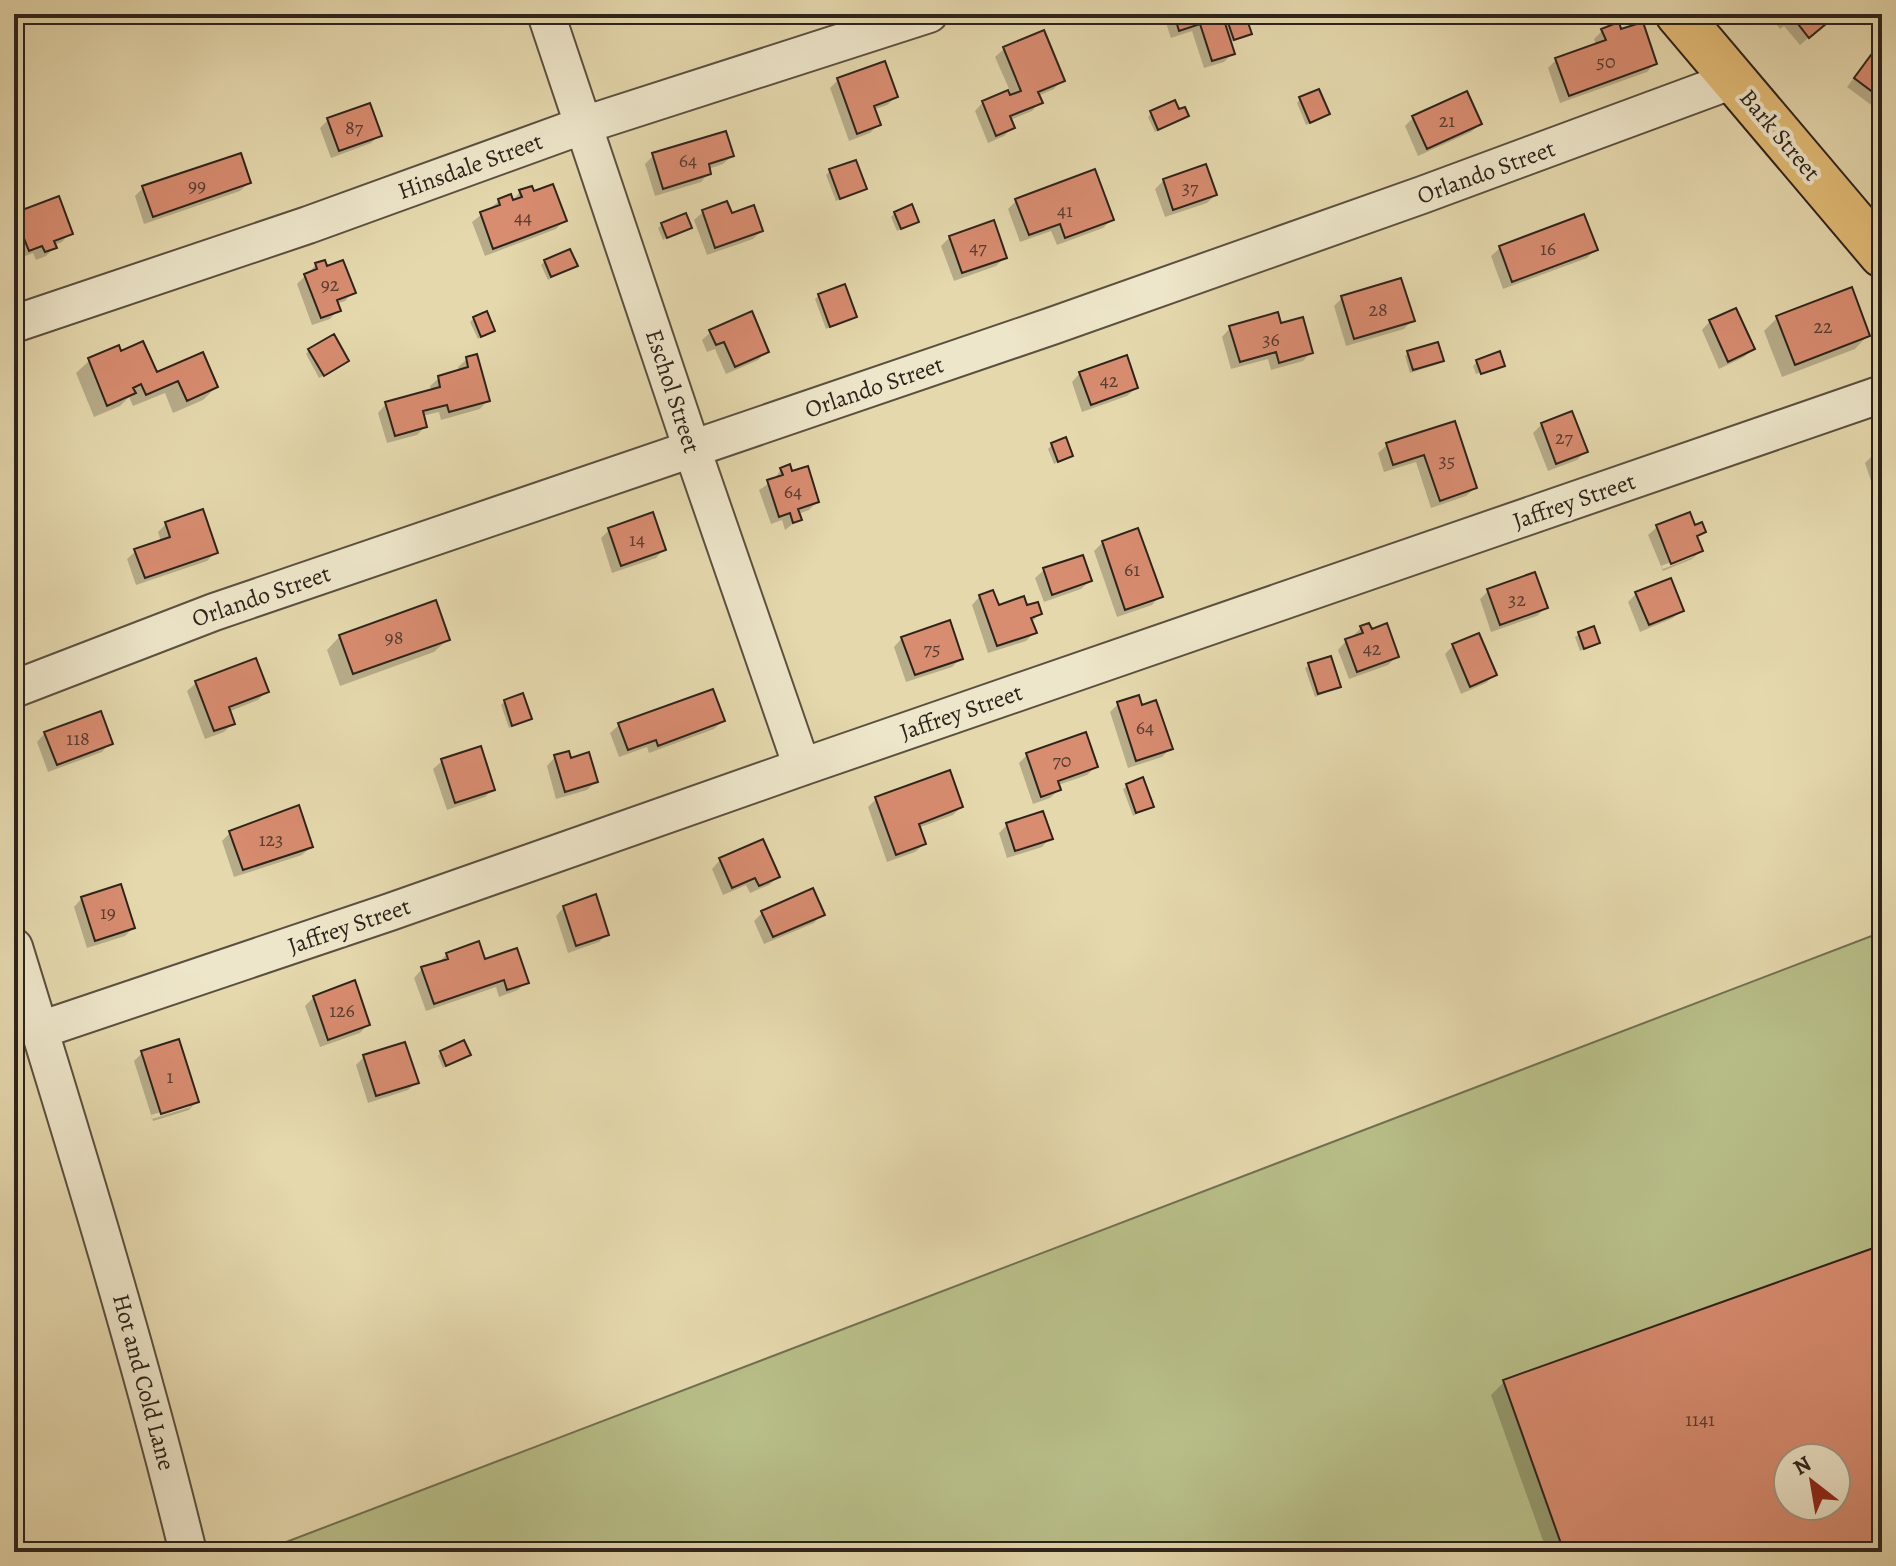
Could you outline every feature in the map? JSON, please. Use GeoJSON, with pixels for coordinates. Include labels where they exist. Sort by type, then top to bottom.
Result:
{"type":"FeatureCollection","features":[{"type":"Feature","properties":{"kind":"main road","name":"Bark Street"},"geometry":{"type":"LineString","coordinates":[[1678,14],[1882,255]]}},
{"type":"Feature","properties":{"kind":"street","name":"Eschol Street"},"geometry":{"type":"LineString","coordinates":[[546,14],[802,767]]}},
{"type":"Feature","properties":{"kind":"street","name":"Hinsdale Street"},"geometry":{"type":"LineString","coordinates":[[14,324],[308,225],[584,125],[929,14]]}},
{"type":"Feature","properties":{"kind":"street","name":"Orlando Street"},"geometry":{"type":"LineString","coordinates":[[14,689],[214,612],[1407,201],[1733,80]]}},
{"type":"Feature","properties":{"kind":"street","name":"Jaffrey Street"},"geometry":{"type":"LineString","coordinates":[[40,1030],[405,907],[1882,394]]}},
{"type":"Feature","properties":{"kind":"street","name":"Hot and Cold Lane"},"geometry":{"type":"LineString","coordinates":[[14,947],[97,1213],[156,1419],[188,1552]]}},
{"type":"Feature","properties":{"kind":"green space"},"geometry":{"type":"Polygon","coordinates":[[[1882,932],[1882,1552],[260,1552],[1882,932]]]}},
{"type":"Feature","properties":{"kind":"building"},"geometry":{"type":"Polygon","coordinates":[[[1174,14],[1222,14],[1235,54],[1212,61],[1200,24],[1179,31],[1174,14]]]}},
{"type":"Feature","properties":{"kind":"building"},"geometry":{"type":"Polygon","coordinates":[[[1225,14],[1245,14],[1252,34],[1234,40],[1225,14]]]}},
{"type":"Feature","properties":{"kind":"building"},"geometry":{"type":"Polygon","coordinates":[[[1783,14],[1838,14],[1809,38],[1794,19],[1790,22],[1783,14]]]}},
{"type":"Feature","properties":{"kind":"building"},"geometry":{"type":"Polygon","coordinates":[[[1619,22],[1621,29],[1643,22],[1657,64],[1569,96],[1555,58],[1606,40],[1601,29],[1619,22]]]}},
{"type":"Feature","properties":{"kind":"building"},"geometry":{"type":"Polygon","coordinates":[[[1044,30],[1065,81],[1038,92],[1043,103],[1010,116],[1015,128],[996,136],[982,101],[1008,90],[1010,95],[1021,91],[1003,47],[1044,30]]]}},
{"type":"Feature","properties":{"kind":"building"},"geometry":{"type":"Polygon","coordinates":[[[1879,44],[1882,46],[1882,99],[1854,78],[1879,44]]]}},
{"type":"Feature","properties":{"kind":"building"},"geometry":{"type":"Polygon","coordinates":[[[885,61],[898,97],[874,106],[881,125],[857,134],[837,78],[885,61]]]}},
{"type":"Feature","properties":{"kind":"building"},"geometry":{"type":"Polygon","coordinates":[[[1319,89],[1330,114],[1310,123],[1299,97],[1319,89]]]}},
{"type":"Feature","properties":{"kind":"building"},"geometry":{"type":"Polygon","coordinates":[[[1467,91],[1482,124],[1427,149],[1412,116],[1467,91]]]}},
{"type":"Feature","properties":{"kind":"building"},"geometry":{"type":"Polygon","coordinates":[[[1175,100],[1179,109],[1185,107],[1189,116],[1158,130],[1150,111],[1175,100]]]}},
{"type":"Feature","properties":{"kind":"building"},"geometry":{"type":"Polygon","coordinates":[[[370,103],[382,136],[339,151],[327,118],[370,103]]]}},
{"type":"Feature","properties":{"kind":"building"},"geometry":{"type":"Polygon","coordinates":[[[726,131],[734,156],[709,164],[711,174],[663,189],[652,153],[726,131]]]}},
{"type":"Feature","properties":{"kind":"building"},"geometry":{"type":"Polygon","coordinates":[[[241,153],[251,183],[153,217],[142,186],[241,153]]]}},
{"type":"Feature","properties":{"kind":"building"},"geometry":{"type":"Polygon","coordinates":[[[856,160],[867,189],[840,199],[829,169],[856,160]]]}},
{"type":"Feature","properties":{"kind":"building"},"geometry":{"type":"Polygon","coordinates":[[[1206,164],[1217,195],[1173,210],[1163,179],[1206,164]]]}},
{"type":"Feature","properties":{"kind":"building"},"geometry":{"type":"Polygon","coordinates":[[[1095,169],[1114,220],[1065,238],[1060,224],[1029,235],[1015,199],[1095,169]]]}},
{"type":"Feature","properties":{"kind":"building"},"geometry":{"type":"Polygon","coordinates":[[[553,184],[567,221],[493,249],[480,212],[500,205],[498,199],[511,194],[513,200],[522,197],[519,190],[532,186],[534,191],[553,184]]]}},
{"type":"Feature","properties":{"kind":"building"},"geometry":{"type":"Polygon","coordinates":[[[59,196],[73,234],[54,241],[57,248],[45,252],[42,246],[29,251],[14,213],[59,196]]]}},
{"type":"Feature","properties":{"kind":"building"},"geometry":{"type":"Polygon","coordinates":[[[727,201],[732,213],[754,205],[763,231],[715,248],[702,210],[727,201]]]}},
{"type":"Feature","properties":{"kind":"building"},"geometry":{"type":"Polygon","coordinates":[[[912,204],[919,222],[901,229],[894,212],[912,204]]]}},
{"type":"Feature","properties":{"kind":"building"},"geometry":{"type":"Polygon","coordinates":[[[686,213],[692,228],[667,238],[661,223],[686,213]]]}},
{"type":"Feature","properties":{"kind":"building"},"geometry":{"type":"Polygon","coordinates":[[[1584,214],[1598,250],[1512,282],[1499,246],[1584,214]]]}},
{"type":"Feature","properties":{"kind":"building"},"geometry":{"type":"Polygon","coordinates":[[[994,220],[1007,258],[962,273],[949,236],[994,220]]]}},
{"type":"Feature","properties":{"kind":"building"},"geometry":{"type":"Polygon","coordinates":[[[570,249],[578,266],[551,277],[544,260],[570,249]]]}},
{"type":"Feature","properties":{"kind":"building"},"geometry":{"type":"Polygon","coordinates":[[[325,260],[327,266],[343,260],[356,293],[337,300],[341,311],[321,318],[304,274],[317,269],[315,263],[325,260]]]}},
{"type":"Feature","properties":{"kind":"building"},"geometry":{"type":"Polygon","coordinates":[[[1401,278],[1415,321],[1354,339],[1341,296],[1401,278]]]}},
{"type":"Feature","properties":{"kind":"building"},"geometry":{"type":"Polygon","coordinates":[[[845,284],[857,317],[830,327],[818,294],[845,284]]]}},
{"type":"Feature","properties":{"kind":"building"},"geometry":{"type":"Polygon","coordinates":[[[1852,287],[1870,336],[1795,365],[1776,316],[1852,287]]]}},
{"type":"Feature","properties":{"kind":"building"},"geometry":{"type":"Polygon","coordinates":[[[1736,308],[1755,349],[1728,362],[1709,320],[1736,308]]]}},
{"type":"Feature","properties":{"kind":"building"},"geometry":{"type":"Polygon","coordinates":[[[487,311],[495,331],[481,337],[473,317],[487,311]]]}},
{"type":"Feature","properties":{"kind":"building"},"geometry":{"type":"Polygon","coordinates":[[[752,311],[769,352],[735,367],[724,342],[716,345],[709,330],[752,311]]]}},
{"type":"Feature","properties":{"kind":"building"},"geometry":{"type":"Polygon","coordinates":[[[1278,312],[1281,323],[1303,317],[1313,353],[1279,363],[1276,352],[1240,362],[1229,326],[1278,312]]]}},
{"type":"Feature","properties":{"kind":"building"},"geometry":{"type":"Polygon","coordinates":[[[334,334],[349,361],[324,376],[308,349],[334,334]]]}},
{"type":"Feature","properties":{"kind":"building"},"geometry":{"type":"Polygon","coordinates":[[[143,341],[157,372],[203,352],[218,387],[187,401],[178,381],[146,395],[141,384],[133,388],[136,393],[107,406],[88,358],[119,345],[121,351],[143,341]]]}},
{"type":"Feature","properties":{"kind":"building"},"geometry":{"type":"Polygon","coordinates":[[[1438,342],[1444,361],[1413,370],[1407,351],[1438,342]]]}},
{"type":"Feature","properties":{"kind":"building"},"geometry":{"type":"Polygon","coordinates":[[[1500,351],[1505,366],[1481,374],[1476,360],[1500,351]]]}},
{"type":"Feature","properties":{"kind":"building"},"geometry":{"type":"Polygon","coordinates":[[[477,354],[490,401],[449,412],[447,405],[423,411],[427,427],[395,436],[385,402],[440,387],[438,376],[468,367],[466,357],[477,354]]]}},
{"type":"Feature","properties":{"kind":"building"},"geometry":{"type":"Polygon","coordinates":[[[1127,355],[1138,388],[1091,405],[1079,372],[1127,355]]]}},
{"type":"Feature","properties":{"kind":"building"},"geometry":{"type":"Polygon","coordinates":[[[1572,411],[1588,452],[1556,464],[1541,423],[1572,411]]]}},
{"type":"Feature","properties":{"kind":"building"},"geometry":{"type":"Polygon","coordinates":[[[1455,421],[1477,488],[1440,501],[1424,455],[1393,465],[1386,443],[1455,421]]]}},
{"type":"Feature","properties":{"kind":"building"},"geometry":{"type":"Polygon","coordinates":[[[1066,437],[1073,456],[1058,462],[1051,443],[1066,437]]]}},
{"type":"Feature","properties":{"kind":"building"},"geometry":{"type":"Polygon","coordinates":[[[1882,450],[1882,482],[1872,453],[1882,450]]]}},
{"type":"Feature","properties":{"kind":"building"},"geometry":{"type":"Polygon","coordinates":[[[790,464],[792,471],[808,466],[819,502],[798,509],[802,520],[793,523],[790,513],[779,517],[767,480],[783,475],[780,468],[790,464]]]}},
{"type":"Feature","properties":{"kind":"building"},"geometry":{"type":"Polygon","coordinates":[[[203,509],[218,553],[145,578],[134,549],[170,537],[165,522],[203,509]]]}},
{"type":"Feature","properties":{"kind":"building"},"geometry":{"type":"Polygon","coordinates":[[[653,512],[666,550],[621,566],[608,528],[653,512]]]}},
{"type":"Feature","properties":{"kind":"building"},"geometry":{"type":"Polygon","coordinates":[[[1690,512],[1695,525],[1702,522],[1706,532],[1697,536],[1703,551],[1671,564],[1656,525],[1690,512]]]}},
{"type":"Feature","properties":{"kind":"building"},"geometry":{"type":"Polygon","coordinates":[[[1138,528],[1163,597],[1125,610],[1102,541],[1138,528]]]}},
{"type":"Feature","properties":{"kind":"building"},"geometry":{"type":"Polygon","coordinates":[[[1083,555],[1092,581],[1052,595],[1043,568],[1083,555]]]}},
{"type":"Feature","properties":{"kind":"building"},"geometry":{"type":"Polygon","coordinates":[[[1535,572],[1548,608],[1500,625],[1487,589],[1535,572]]]}},
{"type":"Feature","properties":{"kind":"building"},"geometry":{"type":"Polygon","coordinates":[[[1671,578],[1684,611],[1649,625],[1635,592],[1671,578]]]}},
{"type":"Feature","properties":{"kind":"building"},"geometry":{"type":"Polygon","coordinates":[[[993,590],[999,605],[1024,596],[1027,605],[1038,602],[1042,614],[1031,618],[1037,633],[997,646],[979,595],[993,590]]]}},
{"type":"Feature","properties":{"kind":"building"},"geometry":{"type":"Polygon","coordinates":[[[14,591],[24,618],[14,621],[14,591]]]}},
{"type":"Feature","properties":{"kind":"building"},"geometry":{"type":"Polygon","coordinates":[[[436,600],[450,640],[353,674],[339,635],[436,600]]]}},
{"type":"Feature","properties":{"kind":"building"},"geometry":{"type":"Polygon","coordinates":[[[950,620],[963,659],[915,675],[901,637],[950,620]]]}},
{"type":"Feature","properties":{"kind":"building"},"geometry":{"type":"Polygon","coordinates":[[[1369,623],[1372,629],[1387,623],[1399,657],[1357,672],[1345,639],[1363,633],[1360,626],[1369,623]]]}},
{"type":"Feature","properties":{"kind":"building"},"geometry":{"type":"Polygon","coordinates":[[[1594,626],[1600,643],[1584,649],[1578,632],[1594,626]]]}},
{"type":"Feature","properties":{"kind":"building"},"geometry":{"type":"Polygon","coordinates":[[[1479,633],[1497,675],[1470,687],[1452,644],[1479,633]]]}},
{"type":"Feature","properties":{"kind":"building"},"geometry":{"type":"Polygon","coordinates":[[[1331,656],[1341,687],[1318,694],[1308,663],[1331,656]]]}},
{"type":"Feature","properties":{"kind":"building"},"geometry":{"type":"Polygon","coordinates":[[[256,658],[269,692],[229,707],[235,724],[214,731],[195,681],[256,658]]]}},
{"type":"Feature","properties":{"kind":"building"},"geometry":{"type":"Polygon","coordinates":[[[713,689],[725,721],[658,746],[656,740],[628,750],[618,723],[713,689]]]}},
{"type":"Feature","properties":{"kind":"building"},"geometry":{"type":"Polygon","coordinates":[[[523,693],[532,719],[512,726],[504,700],[523,693]]]}},
{"type":"Feature","properties":{"kind":"building"},"geometry":{"type":"Polygon","coordinates":[[[1139,695],[1142,705],[1156,700],[1173,749],[1136,761],[1117,702],[1139,695]]]}},
{"type":"Feature","properties":{"kind":"building"},"geometry":{"type":"Polygon","coordinates":[[[101,711],[113,744],[57,765],[44,732],[101,711]]]}},
{"type":"Feature","properties":{"kind":"building"},"geometry":{"type":"Polygon","coordinates":[[[1086,732],[1098,767],[1058,781],[1061,790],[1041,797],[1026,753],[1086,732]]]}},
{"type":"Feature","properties":{"kind":"building"},"geometry":{"type":"Polygon","coordinates":[[[481,746],[495,790],[455,803],[441,759],[481,746]]]}},
{"type":"Feature","properties":{"kind":"building"},"geometry":{"type":"Polygon","coordinates":[[[569,751],[571,758],[589,752],[598,782],[565,792],[554,755],[569,751]]]}},
{"type":"Feature","properties":{"kind":"building"},"geometry":{"type":"Polygon","coordinates":[[[950,770],[963,807],[919,824],[926,844],[896,855],[875,797],[950,770]]]}},
{"type":"Feature","properties":{"kind":"building"},"geometry":{"type":"Polygon","coordinates":[[[1143,777],[1154,807],[1136,813],[1126,784],[1143,777]]]}},
{"type":"Feature","properties":{"kind":"building"},"geometry":{"type":"Polygon","coordinates":[[[299,805],[313,847],[243,870],[229,831],[299,805]]]}},
{"type":"Feature","properties":{"kind":"building"},"geometry":{"type":"Polygon","coordinates":[[[1043,811],[1053,839],[1015,851],[1006,823],[1043,811]]]}},
{"type":"Feature","properties":{"kind":"building"},"geometry":{"type":"Polygon","coordinates":[[[763,839],[780,877],[759,886],[755,878],[732,888],[719,858],[763,839]]]}},
{"type":"Feature","properties":{"kind":"building"},"geometry":{"type":"Polygon","coordinates":[[[121,884],[135,928],[95,941],[81,897],[121,884]]]}},
{"type":"Feature","properties":{"kind":"building"},"geometry":{"type":"Polygon","coordinates":[[[813,888],[825,915],[773,937],[761,911],[813,888]]]}},
{"type":"Feature","properties":{"kind":"building"},"geometry":{"type":"Polygon","coordinates":[[[596,894],[609,935],[576,946],[563,906],[596,894]]]}},
{"type":"Feature","properties":{"kind":"building"},"geometry":{"type":"Polygon","coordinates":[[[479,941],[485,959],[517,948],[529,983],[507,990],[504,980],[434,1004],[421,967],[448,959],[446,953],[479,941]]]}},
{"type":"Feature","properties":{"kind":"building"},"geometry":{"type":"Polygon","coordinates":[[[355,980],[370,1025],[328,1040],[313,996],[355,980]]]}},
{"type":"Feature","properties":{"kind":"building"},"geometry":{"type":"Polygon","coordinates":[[[179,1039],[199,1102],[161,1114],[141,1051],[179,1039]]]}},
{"type":"Feature","properties":{"kind":"building"},"geometry":{"type":"Polygon","coordinates":[[[464,1040],[471,1055],[446,1066],[440,1051],[464,1040]]]}},
{"type":"Feature","properties":{"kind":"building"},"geometry":{"type":"Polygon","coordinates":[[[405,1042],[419,1083],[376,1096],[363,1055],[405,1042]]]}},
{"type":"Feature","properties":{"kind":"building"},"geometry":{"type":"Polygon","coordinates":[[[1882,1245],[1882,1552],[1564,1552],[1503,1380],[1882,1245]]]}}]}
